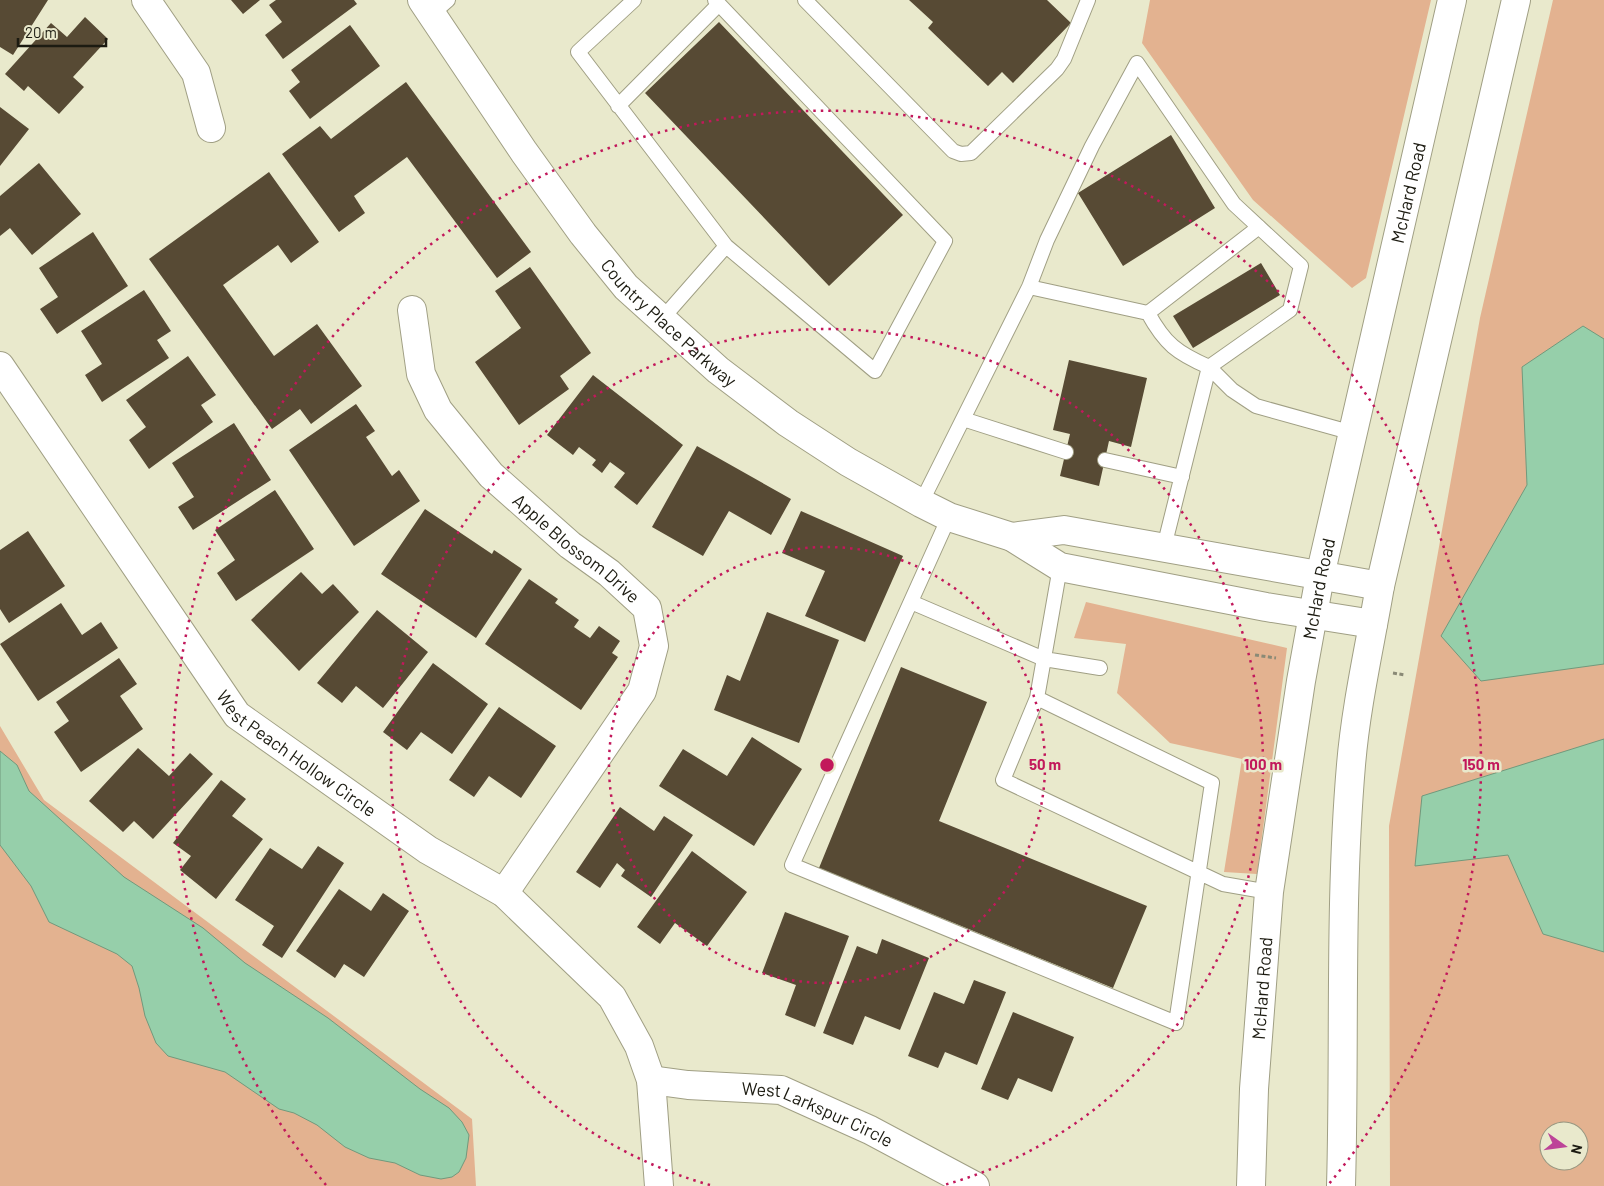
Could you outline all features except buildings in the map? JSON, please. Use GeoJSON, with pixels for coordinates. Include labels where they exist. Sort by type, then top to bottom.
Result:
{"type":"FeatureCollection","features":[{"type":"Feature","properties":{"kind":"street"},"geometry":{"type":"LineString","coordinates":[[146,0],[196,73],[211,128]]}},
{"type":"Feature","properties":{"kind":"street","name":"McHard Road"},"geometry":{"type":"LineString","coordinates":[[1251,1186],[1254,1089],[1269,892],[1313,615],[1320,576],[1452,0]]}},
{"type":"Feature","properties":{"kind":"street"},"geometry":{"type":"LineString","coordinates":[[1342,1186],[1345,1067],[1343,910],[1351,764],[1362,682],[1380,586],[1516,0]]}},
{"type":"Feature","properties":{"kind":"street","name":"Country Place Parkway"},"geometry":{"type":"LineString","coordinates":[[434,5],[524,152],[583,234],[626,287],[661,320],[718,370],[788,423],[848,462],[949,517],[1012,537]]}},
{"type":"Feature","properties":{"kind":"street","name":"Apple Blossom Drive"},"geometry":{"type":"LineString","coordinates":[[412,310],[421,374],[438,410],[491,475],[570,545],[609,573],[647,608],[654,646],[642,691],[504,893]]}},
{"type":"Feature","properties":{"kind":"street","name":"West Peach Hollow Circle"},"geometry":{"type":"LineString","coordinates":[[0,366],[237,715],[428,850],[504,893],[612,997],[640,1046],[651,1080],[659,1186]]}},
{"type":"Feature","properties":{"kind":"street"},"geometry":{"type":"LineString","coordinates":[[1012,537],[1064,530],[1380,586]]}},
{"type":"Feature","properties":{"kind":"street"},"geometry":{"type":"LineString","coordinates":[[1012,537],[1060,566],[1313,615],[1373,624]]}},
{"type":"Feature","properties":{"kind":"street","name":"West Larkspur Circle"},"geometry":{"type":"LineString","coordinates":[[651,1080],[688,1085],[781,1090],[870,1130],[974,1186]]}},
{"type":"Feature","properties":{"kind":"lane"},"geometry":{"type":"LineString","coordinates":[[618,106],[717,2],[945,241],[875,370],[726,246],[618,106],[578,52],[634,0]]}},
{"type":"Feature","properties":{"kind":"lane"},"geometry":{"type":"LineString","coordinates":[[805,0],[953,151],[961,154],[971,153],[1057,69],[1064,59],[1088,0]]}},
{"type":"Feature","properties":{"kind":"lane"},"geometry":{"type":"LineString","coordinates":[[921,502],[1029,287],[1047,240],[1092,146],[1137,63],[1234,204],[1301,266],[1290,310],[1209,367],[1164,547]]}},
{"type":"Feature","properties":{"kind":"lane"},"geometry":{"type":"LineString","coordinates":[[1148,313],[1259,227]]}},
{"type":"Feature","properties":{"kind":"lane"},"geometry":{"type":"LineString","coordinates":[[661,320],[726,246]]}},
{"type":"Feature","properties":{"kind":"lane"},"geometry":{"type":"LineString","coordinates":[[1029,287],[1148,313],[1159,333],[1181,355],[1209,367],[1232,390],[1256,406],[1287,417],[1353,433]]}},
{"type":"Feature","properties":{"kind":"lane"},"geometry":{"type":"LineString","coordinates":[[963,419],[1066,452]]}},
{"type":"Feature","properties":{"kind":"lane"},"geometry":{"type":"LineString","coordinates":[[1105,460],[1182,478]]}},
{"type":"Feature","properties":{"kind":"lane"},"geometry":{"type":"LineString","coordinates":[[949,517],[792,865],[1176,1023],[1212,783],[1038,698]]}},
{"type":"Feature","properties":{"kind":"lane"},"geometry":{"type":"LineString","coordinates":[[1060,566],[1038,698],[1003,780],[1223,884],[1269,892]]}},
{"type":"Feature","properties":{"kind":"lane"},"geometry":{"type":"LineString","coordinates":[[910,602],[1044,659],[1100,668]]}},
{"type":"Feature","properties":{"kind":"shaded area"},"geometry":{"type":"Polygon","coordinates":[[[1150,0],[1431,0],[1366,278],[1352,288],[1253,200],[1142,43],[1150,0]]]}},
{"type":"Feature","properties":{"kind":"shaded area"},"geometry":{"type":"Polygon","coordinates":[[[1553,0],[1604,0],[1604,1186],[1390,1186],[1389,826],[1480,318],[1553,0]]]}},
{"type":"Feature","properties":{"kind":"shaded area"},"geometry":{"type":"Polygon","coordinates":[[[1583,326],[1604,339],[1604,664],[1481,681],[1441,636],[1527,485],[1522,367],[1583,326]]]}},
{"type":"Feature","properties":{"kind":"shaded area"},"geometry":{"type":"Polygon","coordinates":[[[1086,602],[1287,648],[1257,874],[1224,872],[1242,759],[1170,743],[1117,693],[1126,644],[1074,638],[1086,602]]]}},
{"type":"Feature","properties":{"kind":"shaded area"},"geometry":{"type":"Polygon","coordinates":[[[0,726],[44,800],[472,1119],[476,1186],[0,1186],[0,726]]]}},
{"type":"Feature","properties":{"kind":"shaded area"},"geometry":{"type":"Polygon","coordinates":[[[1604,739],[1604,952],[1543,934],[1508,855],[1415,866],[1422,796],[1604,739]]]}},
{"type":"Feature","properties":{"kind":"shaded area"},"geometry":{"type":"Polygon","coordinates":[[[0,751],[17,765],[29,791],[124,877],[203,928],[245,963],[328,1018],[420,1089],[449,1108],[462,1122],[469,1135],[466,1158],[459,1172],[452,1177],[441,1179],[420,1175],[395,1163],[369,1158],[345,1147],[317,1125],[294,1113],[279,1109],[225,1072],[168,1056],[156,1043],[145,1016],[132,966],[117,954],[49,922],[31,886],[0,845],[0,751]]]}}]}
